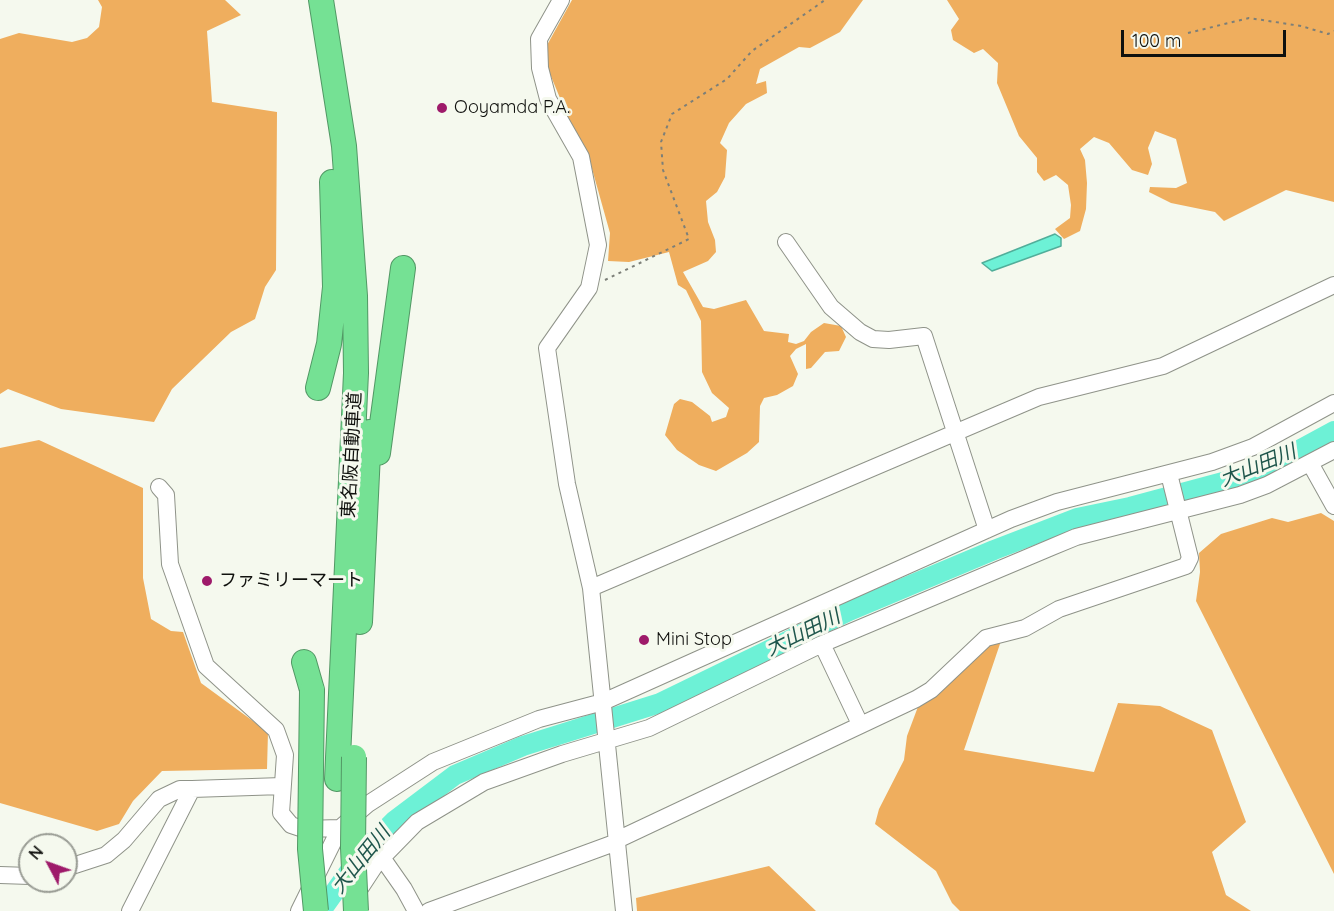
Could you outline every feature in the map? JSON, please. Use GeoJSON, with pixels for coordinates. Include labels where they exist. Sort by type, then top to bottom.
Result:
{"type":"FeatureCollection","features":[{"type":"Feature","properties":{"kind":"highway"},"geometry":{"type":"LineString","coordinates":[[318,388],[329,344],[335,287],[334,210],[321,0]]}},
{"type":"Feature","properties":{"kind":"highway","name":"東名阪自動車道"},"geometry":{"type":"LineString","coordinates":[[321,0],[344,146],[355,297],[356,373],[337,779],[339,911]]}},
{"type":"Feature","properties":{"kind":"highway","name":"東名阪自動車道"},"geometry":{"type":"LineString","coordinates":[[338,0],[360,142],[371,282],[367,507],[354,757],[353,848],[356,911]]}},
{"type":"Feature","properties":{"kind":"highway"},"geometry":{"type":"LineString","coordinates":[[367,507],[376,481],[403,268]]}},
{"type":"Feature","properties":{"kind":"highway"},"geometry":{"type":"LineString","coordinates":[[304,662],[312,690],[310,849],[316,911]]}},
{"type":"Feature","properties":{"kind":"street"},"geometry":{"type":"LineString","coordinates":[[561,0],[539,39],[540,68],[548,99],[581,157],[598,245],[589,288],[547,348],[567,484],[591,588],[624,911]]}},
{"type":"Feature","properties":{"kind":"street"},"geometry":{"type":"LineString","coordinates":[[786,242],[831,307],[860,332],[881,339],[924,336],[953,432],[987,530]]}},
{"type":"Feature","properties":{"kind":"street"},"geometry":{"type":"LineString","coordinates":[[591,588],[1039,397],[1163,366],[1334,285]]}},
{"type":"Feature","properties":{"kind":"street"},"geometry":{"type":"LineString","coordinates":[[299,911],[340,828],[368,804],[434,762],[539,719],[604,704],[987,530],[1057,502],[1169,474],[1253,447],[1334,403]]}},
{"type":"Feature","properties":{"kind":"street"},"geometry":{"type":"LineString","coordinates":[[345,911],[382,859],[417,822],[484,782],[607,739],[642,731],[687,712],[822,644],[1068,540],[1179,513],[1268,485],[1334,450]]}},
{"type":"Feature","properties":{"kind":"street"},"geometry":{"type":"LineString","coordinates":[[1310,463],[1334,506]]}},
{"type":"Feature","properties":{"kind":"street"},"geometry":{"type":"LineString","coordinates":[[429,911],[617,841],[931,690],[986,638],[1025,628],[1059,609],[1186,566],[1190,558],[1169,474]]}},
{"type":"Feature","properties":{"kind":"street"},"geometry":{"type":"LineString","coordinates":[[159,487],[166,495],[170,564],[207,666],[276,730],[285,755],[281,813],[291,825],[303,829],[340,828]]}},
{"type":"Feature","properties":{"kind":"street"},"geometry":{"type":"LineString","coordinates":[[822,644],[860,724]]}},
{"type":"Feature","properties":{"kind":"street"},"geometry":{"type":"LineString","coordinates":[[78,864],[106,855],[124,840],[159,799],[180,789],[282,786]]}},
{"type":"Feature","properties":{"kind":"street"},"geometry":{"type":"LineString","coordinates":[[130,911],[192,789]]}},
{"type":"Feature","properties":{"kind":"street"},"geometry":{"type":"LineString","coordinates":[[382,859],[404,889],[416,911]]}},
{"type":"Feature","properties":{"kind":"street"},"geometry":{"type":"LineString","coordinates":[[0,875],[18,876]]}},
{"type":"Feature","properties":{"kind":"path"},"geometry":{"type":"LineString","coordinates":[[589,288],[689,239],[663,170],[662,142],[672,114],[727,79],[752,51],[825,0]]}},
{"type":"Feature","properties":{"kind":"path"},"geometry":{"type":"LineString","coordinates":[[1188,33],[1249,18],[1300,26],[1328,34],[1334,31]]}},
{"type":"Feature","properties":{"kind":"shaded area"},"geometry":{"type":"Polygon","coordinates":[[[98,0],[225,0],[241,15],[207,31],[212,102],[277,112],[276,270],[265,287],[255,319],[231,332],[172,389],[154,422],[61,409],[8,389],[0,394],[0,39],[19,33],[72,42],[87,38],[99,27],[102,7],[98,0]]]}},
{"type":"Feature","properties":{"kind":"shaded area"},"geometry":{"type":"Polygon","coordinates":[[[572,0],[863,0],[840,32],[810,48],[799,47],[760,69],[756,84],[766,81],[767,93],[746,104],[729,123],[720,143],[727,150],[725,177],[717,192],[706,201],[708,222],[715,240],[716,252],[708,261],[683,272],[703,307],[714,309],[746,300],[764,331],[789,334],[788,342],[796,344],[804,341],[811,332],[824,323],[841,326],[846,337],[839,351],[825,352],[811,368],[806,369],[806,344],[796,349],[790,356],[798,374],[793,386],[777,395],[764,398],[760,406],[759,442],[747,453],[716,471],[699,465],[677,450],[665,435],[674,404],[680,399],[692,402],[710,416],[712,422],[726,417],[729,408],[712,393],[702,372],[701,321],[686,290],[678,285],[669,252],[629,262],[608,261],[610,233],[589,158],[567,115],[548,69],[546,47],[572,0]]]}},
{"type":"Feature","properties":{"kind":"shaded area"},"geometry":{"type":"Polygon","coordinates":[[[947,0],[1334,0],[1334,202],[1286,190],[1224,221],[1215,212],[1171,203],[1149,192],[1150,187],[1176,188],[1187,183],[1176,139],[1155,131],[1148,148],[1152,164],[1148,175],[1132,170],[1109,143],[1094,137],[1080,149],[1085,160],[1087,183],[1086,209],[1080,231],[1064,239],[1055,229],[1070,218],[1068,185],[1056,175],[1044,181],[1037,172],[1037,158],[1019,136],[997,83],[998,63],[983,49],[974,53],[953,40],[951,30],[959,19],[947,0]]]}},
{"type":"Feature","properties":{"kind":"shaded area"},"geometry":{"type":"Polygon","coordinates":[[[1055,234],[1061,238],[1061,246],[992,271],[982,263],[1055,234]]]}},
{"type":"Feature","properties":{"kind":"shaded area"},"geometry":{"type":"Polygon","coordinates":[[[39,440],[143,488],[143,578],[151,619],[171,631],[183,632],[201,683],[268,732],[267,769],[162,771],[133,801],[119,824],[97,831],[0,803],[0,448],[39,440]]]}},
{"type":"Feature","properties":{"kind":"shaded area"},"geometry":{"type":"Polygon","coordinates":[[[1321,513],[1334,521],[1334,874],[1196,601],[1200,572],[1199,553],[1221,534],[1272,518],[1288,522],[1321,513]]]}},
{"type":"Feature","properties":{"kind":"shaded area"},"geometry":{"type":"Polygon","coordinates":[[[1002,638],[964,750],[1094,772],[1118,703],[1160,706],[1212,730],[1246,822],[1212,852],[1226,895],[1251,911],[960,911],[952,903],[936,871],[875,824],[879,809],[904,760],[907,736],[919,704],[988,642],[1002,638]]]}},
{"type":"Feature","properties":{"kind":"shaded area"},"geometry":{"type":"Polygon","coordinates":[[[769,866],[816,911],[637,911],[636,898],[769,866]]]}},
{"type":"Feature","properties":{"kind":"waterway","name":"大山田川"},"geometry":{"type":"LineString","coordinates":[[321,911],[363,852],[394,821],[455,775],[523,746],[660,703],[849,611],[994,550],[1077,518],[1130,507],[1227,481],[1275,463],[1334,431]]}},
{"type":"Feature","properties":{"kind":"place","name":"Ooyamda P.A."},"geometry":{"type":"Point","coordinates":[442,108]}},
{"type":"Feature","properties":{"kind":"place","name":"ファミリーマート"},"geometry":{"type":"Point","coordinates":[207,581]}},
{"type":"Feature","properties":{"kind":"place","name":"Mini Stop"},"geometry":{"type":"Point","coordinates":[644,640]}}]}
